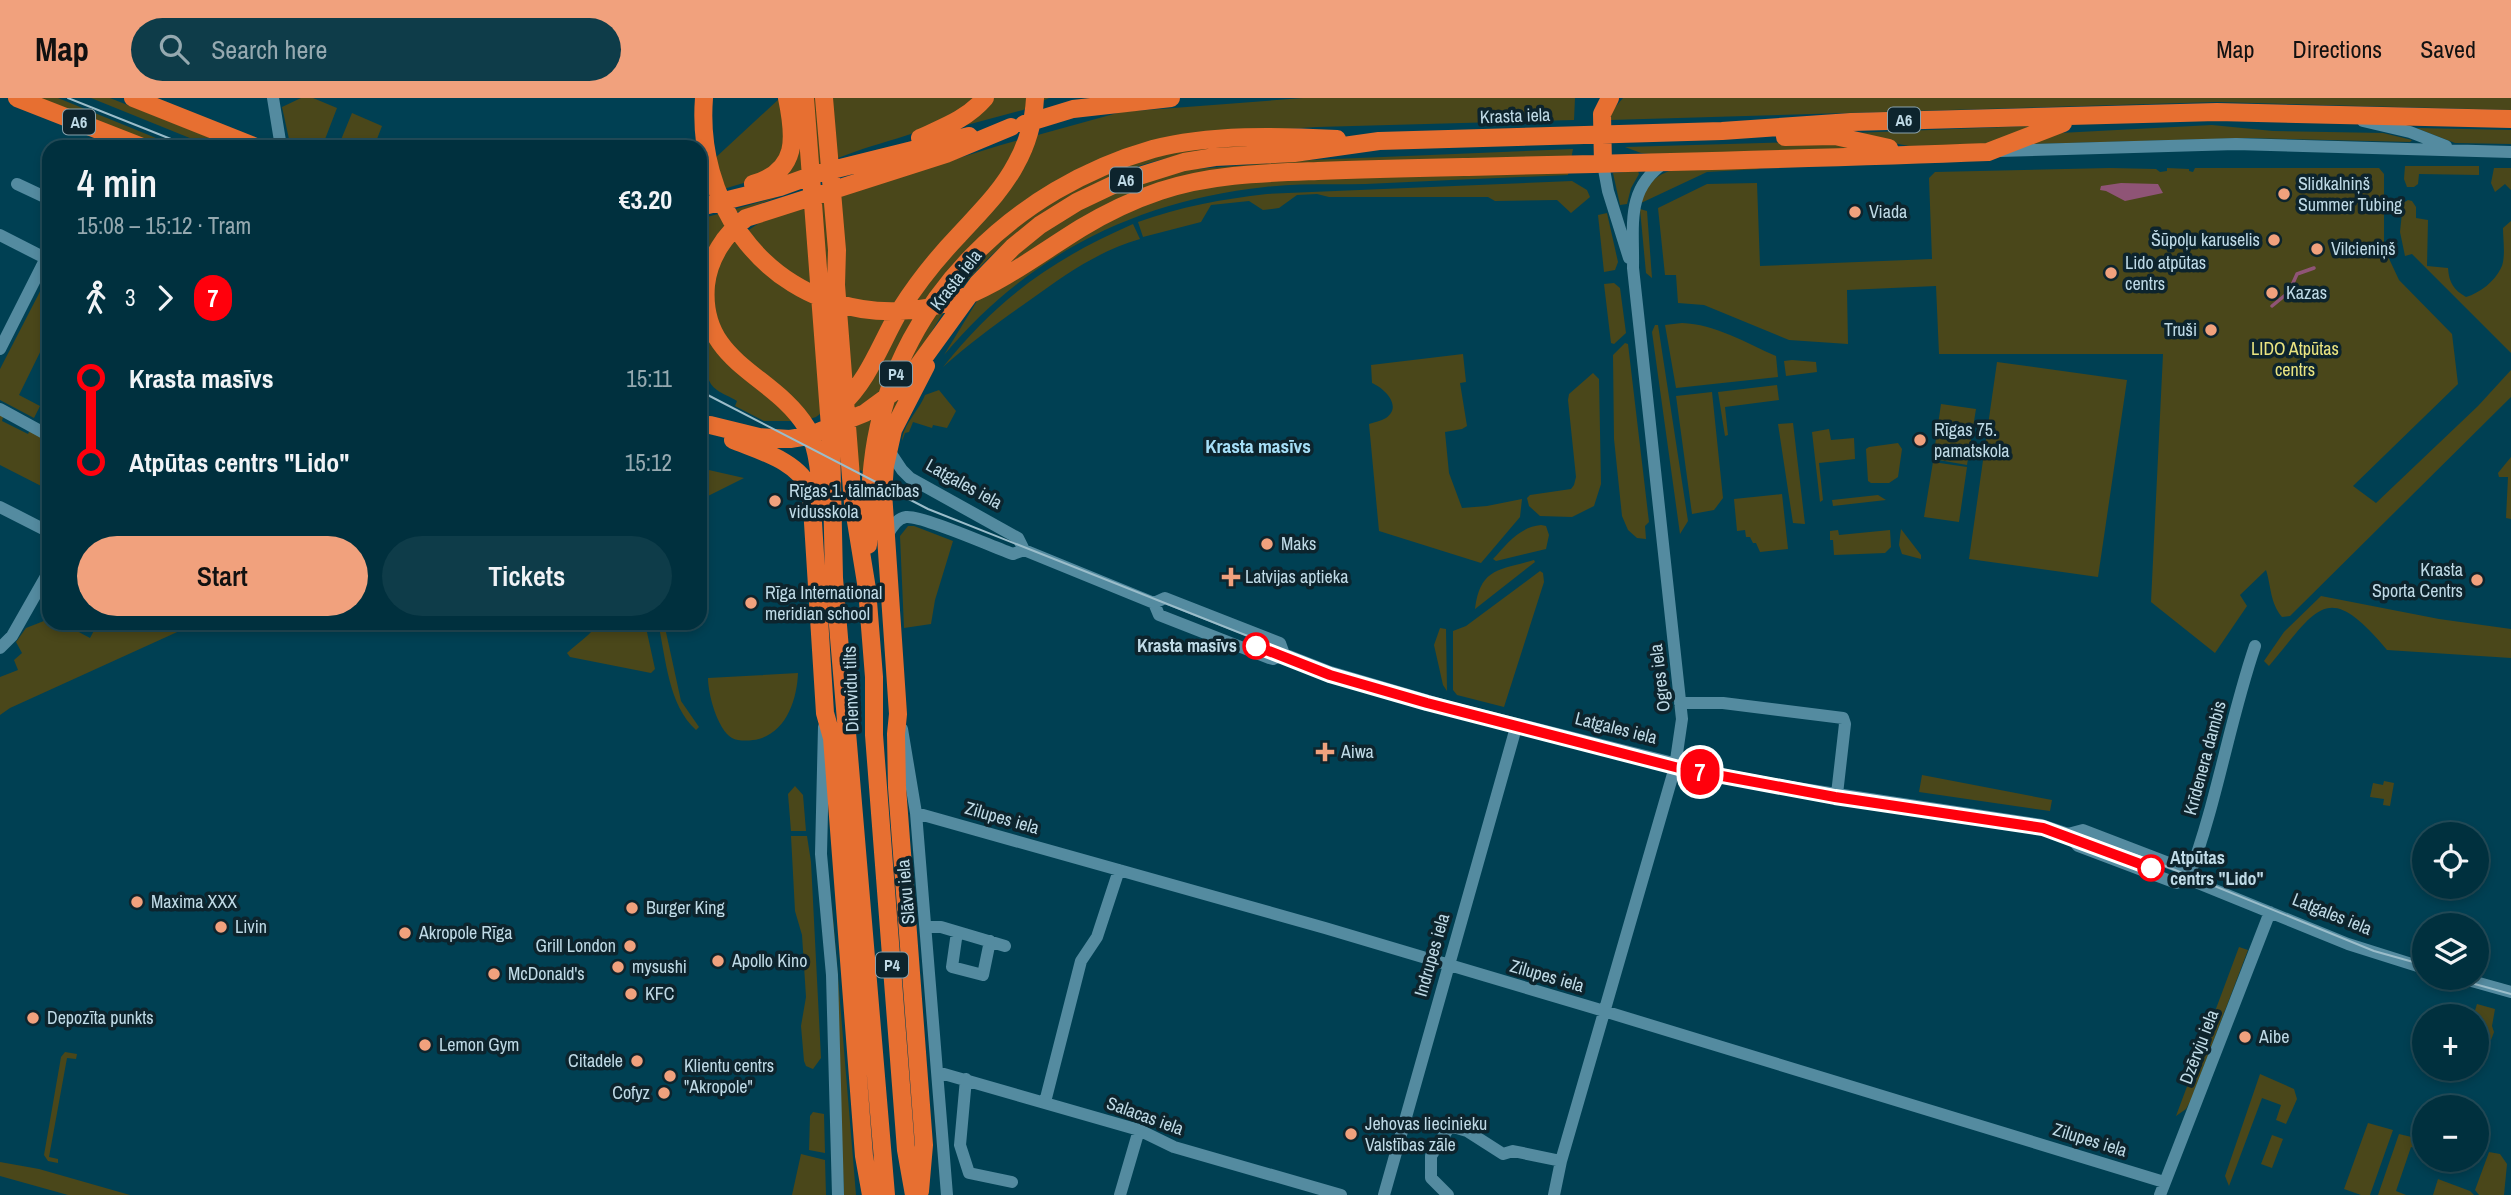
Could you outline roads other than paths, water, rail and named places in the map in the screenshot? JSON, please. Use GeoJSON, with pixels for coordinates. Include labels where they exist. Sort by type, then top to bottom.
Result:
{"type":"FeatureCollection","features":[{"type":"Feature","properties":{"kind":"highway","name":"A6"},"geometry":{"type":"LineString","coordinates":[[17,98],[103,140]]}},
{"type":"Feature","properties":{"kind":"highway"},"geometry":{"type":"LineString","coordinates":[[133,98],[238,140]]}},
{"type":"Feature","properties":{"kind":"highway"},"geometry":{"type":"LineString","coordinates":[[705,98],[705,140]]}},
{"type":"Feature","properties":{"kind":"highway"},"geometry":{"type":"LineString","coordinates":[[707,204],[767,180],[784,166],[793,142],[793,126],[787,98]]}},
{"type":"Feature","properties":{"kind":"highway","name":"Dienvidu tilts"},"geometry":{"type":"LineString","coordinates":[[804,98],[831,440],[834,578],[886,1195]]}},
{"type":"Feature","properties":{"kind":"highway","name":"Dienvidu tilts"},"geometry":{"type":"LineString","coordinates":[[826,98],[853,503],[867,589],[874,677],[874,735],[906,1150],[914,1195]]}},
{"type":"Feature","properties":{"kind":"highway"},"geometry":{"type":"LineString","coordinates":[[872,161],[955,122],[972,112],[985,98]]}},
{"type":"Feature","properties":{"kind":"highway"},"geometry":{"type":"LineString","coordinates":[[707,422],[800,426],[837,408],[859,386],[900,310],[919,281],[1011,173],[1028,134],[1035,98]]}},
{"type":"Feature","properties":{"kind":"highway"},"geometry":{"type":"LineString","coordinates":[[707,205],[942,141],[1011,127],[1073,109],[1099,98]]}},
{"type":"Feature","properties":{"kind":"highway"},"geometry":{"type":"LineString","coordinates":[[1073,109],[1171,98]]}},
{"type":"Feature","properties":{"kind":"highway"},"geometry":{"type":"LineString","coordinates":[[1603,164],[1602,114],[1610,98]]}},
{"type":"Feature","properties":{"kind":"highway","name":"Krasta iela"},"geometry":{"type":"LineString","coordinates":[[707,423],[759,437],[790,439],[808,436],[851,421],[880,404],[915,370],[978,283],[1013,247],[1057,214],[1117,183],[1153,170],[1205,159],[1294,153],[1379,141],[1723,131],[1851,122],[2217,112],[2511,119]]}},
{"type":"Feature","properties":{"kind":"highway"},"geometry":{"type":"LineString","coordinates":[[707,154],[721,201],[738,232],[767,264],[796,285],[829,301],[873,311],[914,311],[946,305],[990,286],[1101,216],[1162,190],[1203,180],[1248,174],[1357,169],[1988,152],[2041,130],[2085,116]]}},
{"type":"Feature","properties":{"kind":"highway","name":"P4"},"geometry":{"type":"LineString","coordinates":[[707,279],[714,256],[723,242],[740,223],[758,213],[946,154],[1011,127]]}},
{"type":"Feature","properties":{"kind":"highway"},"geometry":{"type":"LineString","coordinates":[[1723,131],[1790,137],[1835,136],[1918,154]]}},
{"type":"Feature","properties":{"kind":"highway","name":"P4"},"geometry":{"type":"LineString","coordinates":[[867,589],[869,501],[876,438],[888,394],[905,351],[927,313],[954,275],[995,233],[1029,206],[1089,172],[1154,149],[1215,139],[1294,136],[1379,141]]}},
{"type":"Feature","properties":{"kind":"highway","name":"P4"},"geometry":{"type":"LineString","coordinates":[[707,308],[711,327],[732,359],[791,407],[808,430],[814,444],[834,578]]}},
{"type":"Feature","properties":{"kind":"highway"},"geometry":{"type":"LineString","coordinates":[[920,1195],[924,1145],[897,787],[898,714],[883,492],[893,430],[917,387],[935,343]]}},
{"type":"Feature","properties":{"kind":"highway"},"geometry":{"type":"LineString","coordinates":[[707,423],[731,440],[779,459],[798,471],[811,491],[825,713],[832,738],[864,1156],[871,1195]]}},
{"type":"Feature","properties":{"kind":"highway"},"geometry":{"type":"LineString","coordinates":[[816,562],[822,548],[836,538],[851,534],[864,535],[881,547],[889,580]]}},
{"type":"Feature","properties":{"kind":"street"},"geometry":{"type":"LineString","coordinates":[[273,98],[280,140]]}},
{"type":"Feature","properties":{"kind":"street"},"geometry":{"type":"LineString","coordinates":[[2335,115],[2410,132],[2454,149]]}},
{"type":"Feature","properties":{"kind":"street"},"geometry":{"type":"LineString","coordinates":[[1988,152],[2236,144],[2511,152]]}},
{"type":"Feature","properties":{"kind":"street","name":"Ogres iela"},"geometry":{"type":"LineString","coordinates":[[1554,1195],[1561,1161],[1676,764],[1682,719],[1633,268],[1634,207],[1639,188],[1649,173],[1666,161]]}},
{"type":"Feature","properties":{"kind":"street","name":"Ogres iela"},"geometry":{"type":"LineString","coordinates":[[1603,164],[1608,191],[1633,268]]}},
{"type":"Feature","properties":{"kind":"street"},"geometry":{"type":"LineString","coordinates":[[17,184],[42,196]]}},
{"type":"Feature","properties":{"kind":"street"},"geometry":{"type":"LineString","coordinates":[[0,235],[42,254]]}},
{"type":"Feature","properties":{"kind":"street"},"geometry":{"type":"LineString","coordinates":[[0,349],[42,268]]}},
{"type":"Feature","properties":{"kind":"street"},"geometry":{"type":"LineString","coordinates":[[0,409],[42,432]]}},
{"type":"Feature","properties":{"kind":"street","name":"Latgales iela"},"geometry":{"type":"LineString","coordinates":[[888,449],[910,478],[1018,537],[1024,550]]}},
{"type":"Feature","properties":{"kind":"street"},"geometry":{"type":"LineString","coordinates":[[0,507],[42,528]]}},
{"type":"Feature","properties":{"kind":"street","name":"Latgales iela"},"geometry":{"type":"LineString","coordinates":[[887,536],[898,521],[909,517],[925,521],[1013,554],[1024,550],[1154,603],[1159,615],[1273,659],[1284,654],[1330,672],[1449,707],[1676,764],[1765,783],[2041,825],[2068,834],[2078,846],[2176,883],[2188,879],[2373,953],[2412,964]]}},
{"type":"Feature","properties":{"kind":"street"},"geometry":{"type":"LineString","coordinates":[[0,648],[12,636],[42,583]]}},
{"type":"Feature","properties":{"kind":"street","name":"Latgales iela"},"geometry":{"type":"LineString","coordinates":[[1154,603],[1165,598],[1280,643],[1284,654]]}},
{"type":"Feature","properties":{"kind":"street","name":"Krīdenera dambis"},"geometry":{"type":"LineString","coordinates":[[2188,879],[2255,646]]}},
{"type":"Feature","properties":{"kind":"street"},"geometry":{"type":"LineString","coordinates":[[1681,703],[1723,703],[1843,718],[1845,724],[1837,794]]}},
{"type":"Feature","properties":{"kind":"street"},"geometry":{"type":"LineString","coordinates":[[825,713],[821,854],[832,975],[838,1195]]}},
{"type":"Feature","properties":{"kind":"street","name":"Slāvu iela"},"geometry":{"type":"LineString","coordinates":[[898,714],[916,813],[947,1195]]}},
{"type":"Feature","properties":{"kind":"street","name":"Indrupes iela"},"geometry":{"type":"LineString","coordinates":[[1384,1195],[1517,724]]}},
{"type":"Feature","properties":{"kind":"street","name":"Zilupes iela"},"geometry":{"type":"LineString","coordinates":[[916,813],[1606,1011],[2164,1182]]}},
{"type":"Feature","properties":{"kind":"street"},"geometry":{"type":"LineString","coordinates":[[1045,1102],[1081,961],[1097,937],[1119,870]]}},
{"type":"Feature","properties":{"kind":"street","name":"Dzērvju iela"},"geometry":{"type":"LineString","coordinates":[[2160,1195],[2270,912]]}},
{"type":"Feature","properties":{"kind":"street"},"geometry":{"type":"LineString","coordinates":[[926,927],[941,928],[1005,946]]}},
{"type":"Feature","properties":{"kind":"street"},"geometry":{"type":"LineString","coordinates":[[957,932],[952,967],[983,975],[990,941]]}},
{"type":"Feature","properties":{"kind":"street"},"geometry":{"type":"LineString","coordinates":[[2489,986],[2511,992]]}},
{"type":"Feature","properties":{"kind":"street","name":"Salacas iela"},"geometry":{"type":"LineString","coordinates":[[937,1072],[1139,1130],[1174,1147],[1341,1195]]}},
{"type":"Feature","properties":{"kind":"street"},"geometry":{"type":"LineString","coordinates":[[966,1079],[960,1145],[969,1173],[1012,1182]]}},
{"type":"Feature","properties":{"kind":"street"},"geometry":{"type":"LineString","coordinates":[[1448,1195],[1431,1178],[1431,1156],[1450,1126],[1467,1130],[1503,1154],[1513,1151],[1561,1161]]}},
{"type":"Feature","properties":{"kind":"street"},"geometry":{"type":"LineString","coordinates":[[1120,1195],[1139,1130]]}},
{"type":"Feature","properties":{"kind":"waterway"},"geometry":{"type":"LineString","coordinates":[[2272,306],[2289,292],[2297,274],[2314,268]]}},
{"type":"Feature","properties":{"kind":"tram line"},"geometry":{"type":"LineString","coordinates":[[68,98],[173,140]]}},
{"type":"Feature","properties":{"kind":"tram line"},"geometry":{"type":"LineString","coordinates":[[707,395],[928,509],[1331,669],[1453,706],[1676,761],[1838,791],[2042,823],[2153,861],[2374,951],[2412,962]]}},
{"type":"Feature","properties":{"kind":"tram line","name":"7"},"geometry":{"type":"LineString","coordinates":[[1256,646],[1330,675],[1427,703],[1679,768],[1835,797],[2043,828],[2151,868]]}},
{"type":"Feature","properties":{"kind":"tram line"},"geometry":{"type":"LineString","coordinates":[[2489,988],[2511,994]]}},
{"type":"Feature","properties":{"kind":"place","name":"Slidkalniņš Summer Tubing"},"geometry":{"type":"Point","coordinates":[2284,194]}},
{"type":"Feature","properties":{"kind":"place","name":"Viada"},"geometry":{"type":"Point","coordinates":[1855,212]}},
{"type":"Feature","properties":{"kind":"place","name":"Šūpoļu karuselis"},"geometry":{"type":"Point","coordinates":[2274,240]}},
{"type":"Feature","properties":{"kind":"place","name":"Vilcieniņš"},"geometry":{"type":"Point","coordinates":[2317,249]}},
{"type":"Feature","properties":{"kind":"place","name":"Lido atpūtas centrs"},"geometry":{"type":"Point","coordinates":[2111,273]}},
{"type":"Feature","properties":{"kind":"place","name":"Kazas"},"geometry":{"type":"Point","coordinates":[2272,293]}},
{"type":"Feature","properties":{"kind":"place","name":"Truši"},"geometry":{"type":"Point","coordinates":[2211,330]}},
{"type":"Feature","properties":{"kind":"place","name":"Rīgas 75. pamatskola"},"geometry":{"type":"Point","coordinates":[1920,440]}},
{"type":"Feature","properties":{"kind":"place","name":"Rīgas 1. tālmācības vidusskola"},"geometry":{"type":"Point","coordinates":[775,501]}},
{"type":"Feature","properties":{"kind":"place","name":"Maks"},"geometry":{"type":"Point","coordinates":[1267,544]}},
{"type":"Feature","properties":{"kind":"place","name":"Latvijas aptieka"},"geometry":{"type":"Point","coordinates":[1231,577]}},
{"type":"Feature","properties":{"kind":"place","name":"Krasta Sporta Centrs"},"geometry":{"type":"Point","coordinates":[2477,580]}},
{"type":"Feature","properties":{"kind":"place","name":"Rīga International meridian school"},"geometry":{"type":"Point","coordinates":[751,603]}},
{"type":"Feature","properties":{"kind":"place","name":"Krasta masīvs"},"geometry":{"type":"Point","coordinates":[1256,646]}},
{"type":"Feature","properties":{"kind":"place","name":"Aiwa"},"geometry":{"type":"Point","coordinates":[1325,752]}},
{"type":"Feature","properties":{"kind":"place","name":"Atpūtas centrs \"Lido\""},"geometry":{"type":"Point","coordinates":[2151,868]}},
{"type":"Feature","properties":{"kind":"place","name":"Maxima XXX"},"geometry":{"type":"Point","coordinates":[137,902]}},
{"type":"Feature","properties":{"kind":"place","name":"Burger King"},"geometry":{"type":"Point","coordinates":[632,908]}},
{"type":"Feature","properties":{"kind":"place","name":"Livin"},"geometry":{"type":"Point","coordinates":[221,927]}},
{"type":"Feature","properties":{"kind":"place","name":"Akropole Rīga"},"geometry":{"type":"Point","coordinates":[405,933]}},
{"type":"Feature","properties":{"kind":"place","name":"Grill London"},"geometry":{"type":"Point","coordinates":[630,946]}},
{"type":"Feature","properties":{"kind":"place","name":"Apollo Kino"},"geometry":{"type":"Point","coordinates":[718,961]}},
{"type":"Feature","properties":{"kind":"place","name":"mysushi"},"geometry":{"type":"Point","coordinates":[618,967]}},
{"type":"Feature","properties":{"kind":"place","name":"McDonald's"},"geometry":{"type":"Point","coordinates":[494,974]}},
{"type":"Feature","properties":{"kind":"place","name":"KFC"},"geometry":{"type":"Point","coordinates":[631,994]}},
{"type":"Feature","properties":{"kind":"place","name":"Depozīta punkts"},"geometry":{"type":"Point","coordinates":[33,1018]}},
{"type":"Feature","properties":{"kind":"place","name":"Aibe"},"geometry":{"type":"Point","coordinates":[2245,1037]}},
{"type":"Feature","properties":{"kind":"place","name":"Lemon Gym"},"geometry":{"type":"Point","coordinates":[425,1045]}},
{"type":"Feature","properties":{"kind":"place","name":"Citadele"},"geometry":{"type":"Point","coordinates":[637,1061]}},
{"type":"Feature","properties":{"kind":"place","name":"Klientu centrs \"Akropole\""},"geometry":{"type":"Point","coordinates":[670,1076]}},
{"type":"Feature","properties":{"kind":"place","name":"Cofyz"},"geometry":{"type":"Point","coordinates":[664,1093]}},
{"type":"Feature","properties":{"kind":"place","name":"Jehovas liecinieku Valstības zāle"},"geometry":{"type":"Point","coordinates":[1351,1134]}},
{"type":"Feature","properties":{"kind":"district","name":"Krasta masīvs"},"geometry":{"type":"Point","coordinates":[1258,446]}},
{"type":"Feature","properties":{"kind":"park label","name":"LIDO Atpūtas centrs"},"geometry":{"type":"Point","coordinates":[2295,359]}}]}
